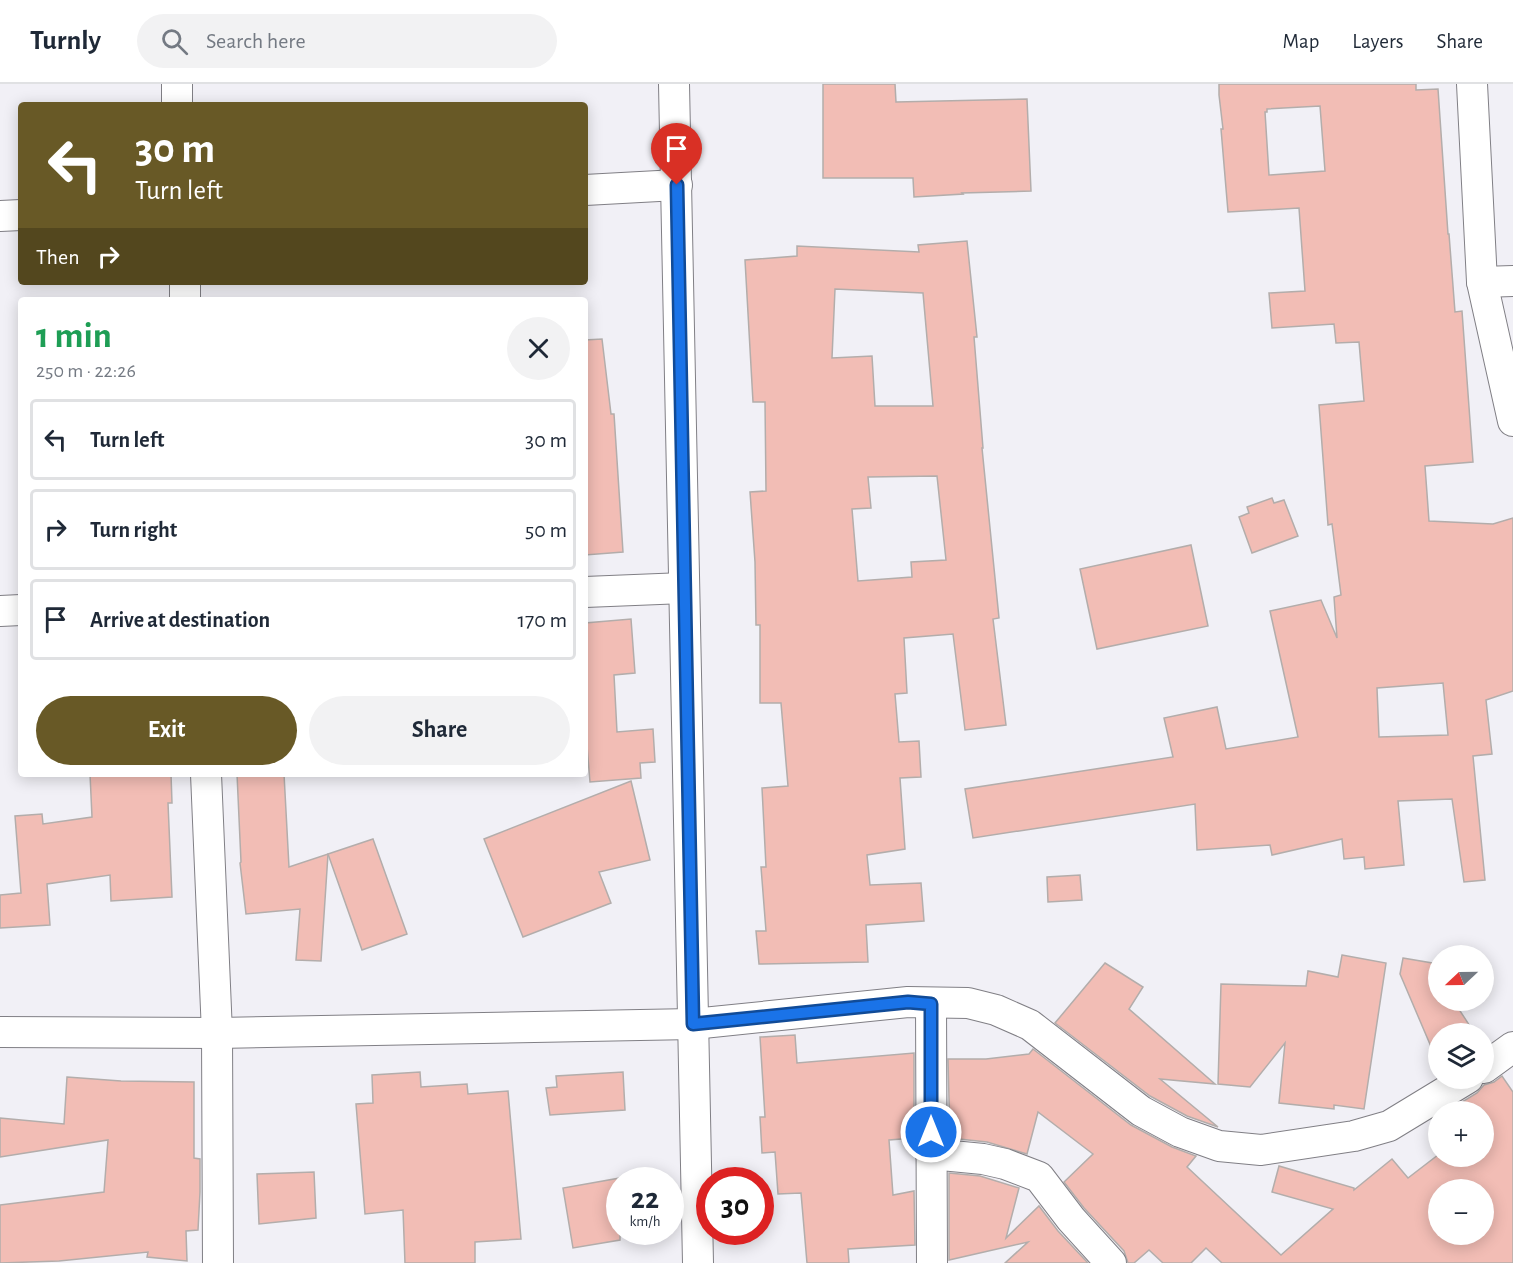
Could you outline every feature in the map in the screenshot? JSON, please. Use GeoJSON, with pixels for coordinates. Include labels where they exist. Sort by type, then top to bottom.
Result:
{"type":"FeatureCollection","features":[{"type":"Feature","properties":{"kind":"street"},"geometry":{"type":"LineString","coordinates":[[177,84],[177,102]]}},
{"type":"Feature","properties":{"kind":"street"},"geometry":{"type":"LineString","coordinates":[[674,84],[698,1263]]}},
{"type":"Feature","properties":{"kind":"street"},"geometry":{"type":"LineString","coordinates":[[1473,84],[1482,282],[1513,421]]}},
{"type":"Feature","properties":{"kind":"street"},"geometry":{"type":"LineString","coordinates":[[588,189],[677,185]]}},
{"type":"Feature","properties":{"kind":"street"},"geometry":{"type":"LineString","coordinates":[[0,216],[18,215]]}},
{"type":"Feature","properties":{"kind":"street"},"geometry":{"type":"LineString","coordinates":[[1482,282],[1513,281]]}},
{"type":"Feature","properties":{"kind":"street"},"geometry":{"type":"LineString","coordinates":[[588,592],[684,588]]}},
{"type":"Feature","properties":{"kind":"street"},"geometry":{"type":"LineString","coordinates":[[0,611],[18,610]]}},
{"type":"Feature","properties":{"kind":"street"},"geometry":{"type":"LineString","coordinates":[[206,777],[217,1033],[218,1263]]}},
{"type":"Feature","properties":{"kind":"street"},"geometry":{"type":"LineString","coordinates":[[0,1032],[217,1033],[693,1024],[908,1002],[968,1003],[996,1010],[1030,1025],[1141,1111],[1180,1132],[1219,1146],[1261,1150],[1354,1136],[1389,1126],[1450,1089]]}},
{"type":"Feature","properties":{"kind":"street"},"geometry":{"type":"LineString","coordinates":[[931,1004],[932,1263]]}},
{"type":"Feature","properties":{"kind":"street"},"geometry":{"type":"LineString","coordinates":[[1494,1061],[1513,1047]]}},
{"type":"Feature","properties":{"kind":"street"},"geometry":{"type":"LineString","coordinates":[[931,1154],[983,1159],[1005,1164],[1039,1177],[1071,1220],[1111,1263]]}},
{"type":"Feature","properties":{"kind":"building"},"geometry":{"type":"Polygon","coordinates":[[[823,84],[895,84],[896,102],[1027,99],[1031,191],[914,197],[913,178],[823,178],[823,84]]]}},
{"type":"Feature","properties":{"kind":"building"},"geometry":{"type":"Polygon","coordinates":[[[1219,84],[1416,84],[1416,90],[1438,89],[1455,312],[1462,311],[1473,462],[1425,466],[1429,521],[1493,524],[1513,518],[1513,691],[1486,700],[1492,754],[1473,756],[1485,880],[1464,882],[1452,799],[1398,801],[1404,865],[1365,869],[1364,857],[1344,859],[1342,839],[1272,855],[1270,845],[1197,850],[1195,804],[973,838],[965,789],[1173,757],[1164,718],[1217,707],[1226,749],[1298,737],[1270,611],[1321,600],[1337,638],[1334,597],[1341,595],[1332,524],[1328,525],[1319,405],[1364,401],[1359,342],[1336,343],[1334,324],[1272,328],[1269,293],[1305,291],[1299,208],[1228,212],[1219,84]],[[1320,106],[1267,109],[1265,112],[1269,175],[1325,171],[1320,106]],[[1443,683],[1377,688],[1379,737],[1448,735],[1443,683]]]}},
{"type":"Feature","properties":{"kind":"building"},"geometry":{"type":"Polygon","coordinates":[[[967,241],[977,337],[974,337],[982,448],[999,618],[993,619],[1006,725],[965,730],[953,634],[904,638],[907,693],[895,694],[899,742],[919,741],[921,777],[900,778],[905,849],[867,855],[870,885],[921,883],[924,921],[866,925],[868,962],[759,964],[756,931],[766,931],[761,867],[766,867],[762,788],[788,786],[781,703],[760,703],[760,625],[756,625],[755,562],[750,492],[766,491],[765,402],[753,402],[745,260],[797,256],[797,246],[919,252],[918,245],[967,241]],[[835,289],[832,358],[872,356],[875,406],[933,406],[923,293],[835,289]],[[937,476],[868,477],[871,508],[852,509],[858,581],[912,577],[911,562],[946,560],[937,476]]]}},
{"type":"Feature","properties":{"kind":"building"},"geometry":{"type":"Polygon","coordinates":[[[602,339],[611,414],[614,414],[623,552],[588,555],[588,340],[602,339]]]}},
{"type":"Feature","properties":{"kind":"building"},"geometry":{"type":"Polygon","coordinates":[[[1272,498],[1274,503],[1284,500],[1298,536],[1252,553],[1239,517],[1249,513],[1247,507],[1272,498]]]}},
{"type":"Feature","properties":{"kind":"building"},"geometry":{"type":"Polygon","coordinates":[[[1191,545],[1208,626],[1097,649],[1080,569],[1191,545]]]}},
{"type":"Feature","properties":{"kind":"building"},"geometry":{"type":"Polygon","coordinates":[[[631,619],[635,673],[614,675],[617,732],[653,729],[655,762],[640,763],[641,778],[590,782],[588,623],[631,619]]]}},
{"type":"Feature","properties":{"kind":"building"},"geometry":{"type":"Polygon","coordinates":[[[90,777],[171,777],[172,803],[168,803],[172,897],[111,901],[110,875],[47,884],[50,925],[0,928],[0,895],[21,893],[15,816],[42,814],[43,824],[92,817],[90,777]]]}},
{"type":"Feature","properties":{"kind":"building"},"geometry":{"type":"Polygon","coordinates":[[[237,777],[284,777],[289,867],[328,854],[321,961],[296,960],[300,909],[246,914],[237,777]]]}},
{"type":"Feature","properties":{"kind":"building"},"geometry":{"type":"Polygon","coordinates":[[[631,781],[650,860],[599,872],[611,903],[523,937],[484,839],[631,781]]]}},
{"type":"Feature","properties":{"kind":"building"},"geometry":{"type":"Polygon","coordinates":[[[373,839],[407,934],[362,950],[328,854],[373,839]]]}},
{"type":"Feature","properties":{"kind":"building"},"geometry":{"type":"Polygon","coordinates":[[[1080,875],[1082,900],[1048,902],[1047,877],[1080,875]]]}},
{"type":"Feature","properties":{"kind":"building"},"geometry":{"type":"Polygon","coordinates":[[[1342,955],[1386,963],[1364,1109],[1334,1105],[1334,1109],[1279,1103],[1285,1043],[1250,1087],[1218,1084],[1221,984],[1306,986],[1308,971],[1338,977],[1342,955]]]}},
{"type":"Feature","properties":{"kind":"building"},"geometry":{"type":"Polygon","coordinates":[[[1403,958],[1428,962],[1428,1011],[1460,1011],[1468,1023],[1428,1023],[1428,1040],[1400,974],[1403,958]]]}},
{"type":"Feature","properties":{"kind":"building"},"geometry":{"type":"Polygon","coordinates":[[[1105,963],[1143,987],[1129,1009],[1215,1084],[1160,1079],[1218,1127],[1187,1116],[1150,1096],[1055,1023],[1105,963]]]}},
{"type":"Feature","properties":{"kind":"building"},"geometry":{"type":"Polygon","coordinates":[[[795,1035],[797,1063],[914,1053],[914,1138],[889,1140],[893,1195],[914,1191],[915,1245],[848,1249],[849,1263],[807,1263],[801,1193],[778,1194],[775,1152],[762,1153],[760,1117],[765,1117],[760,1037],[795,1035]]]}},
{"type":"Feature","properties":{"kind":"building"},"geometry":{"type":"Polygon","coordinates":[[[1033,1049],[1131,1125],[1172,1147],[1196,1156],[1187,1167],[1281,1255],[1333,1209],[1272,1192],[1279,1166],[1354,1188],[1354,1190],[1392,1159],[1408,1178],[1428,1163],[1428,1167],[1494,1167],[1494,1101],[1464,1101],[1480,1089],[1494,1089],[1494,1082],[1502,1076],[1513,1092],[1513,1263],[1222,1263],[1206,1248],[1191,1263],[1163,1263],[1149,1250],[1134,1263],[1128,1263],[1124,1251],[1084,1208],[1064,1182],[1093,1154],[1038,1112],[1027,1154],[987,1142],[950,1138],[948,1059],[986,1059],[1029,1054],[1033,1049]]]}},
{"type":"Feature","properties":{"kind":"building"},"geometry":{"type":"Polygon","coordinates":[[[420,1072],[421,1087],[467,1084],[468,1094],[508,1091],[521,1239],[475,1242],[475,1263],[405,1263],[403,1210],[365,1214],[356,1104],[373,1103],[372,1075],[420,1072]]]}},
{"type":"Feature","properties":{"kind":"building"},"geometry":{"type":"Polygon","coordinates":[[[623,1072],[625,1110],[550,1115],[546,1088],[557,1087],[556,1076],[623,1072]]]}},
{"type":"Feature","properties":{"kind":"building"},"geometry":{"type":"Polygon","coordinates":[[[67,1077],[121,1081],[194,1082],[194,1158],[200,1159],[200,1192],[198,1230],[186,1231],[187,1261],[147,1257],[148,1252],[59,1261],[0,1263],[0,1205],[104,1192],[108,1140],[0,1157],[0,1118],[64,1124],[67,1077]]]}},
{"type":"Feature","properties":{"kind":"building"},"geometry":{"type":"Polygon","coordinates":[[[314,1172],[316,1218],[259,1224],[257,1174],[314,1172]]]}},
{"type":"Feature","properties":{"kind":"building"},"geometry":{"type":"Polygon","coordinates":[[[949,1173],[980,1176],[1019,1188],[1006,1238],[1039,1206],[1058,1231],[1088,1263],[1005,1263],[1028,1242],[949,1260],[949,1173]]]}},
{"type":"Feature","properties":{"kind":"building"},"geometry":{"type":"Polygon","coordinates":[[[606,1180],[606,1242],[573,1248],[563,1188],[606,1180]]]}},
{"type":"Feature","properties":{"kind":"route"},"geometry":{"type":"LineString","coordinates":[[677,185],[693,1024],[908,1002],[931,1004],[931,1132]]}}]}
